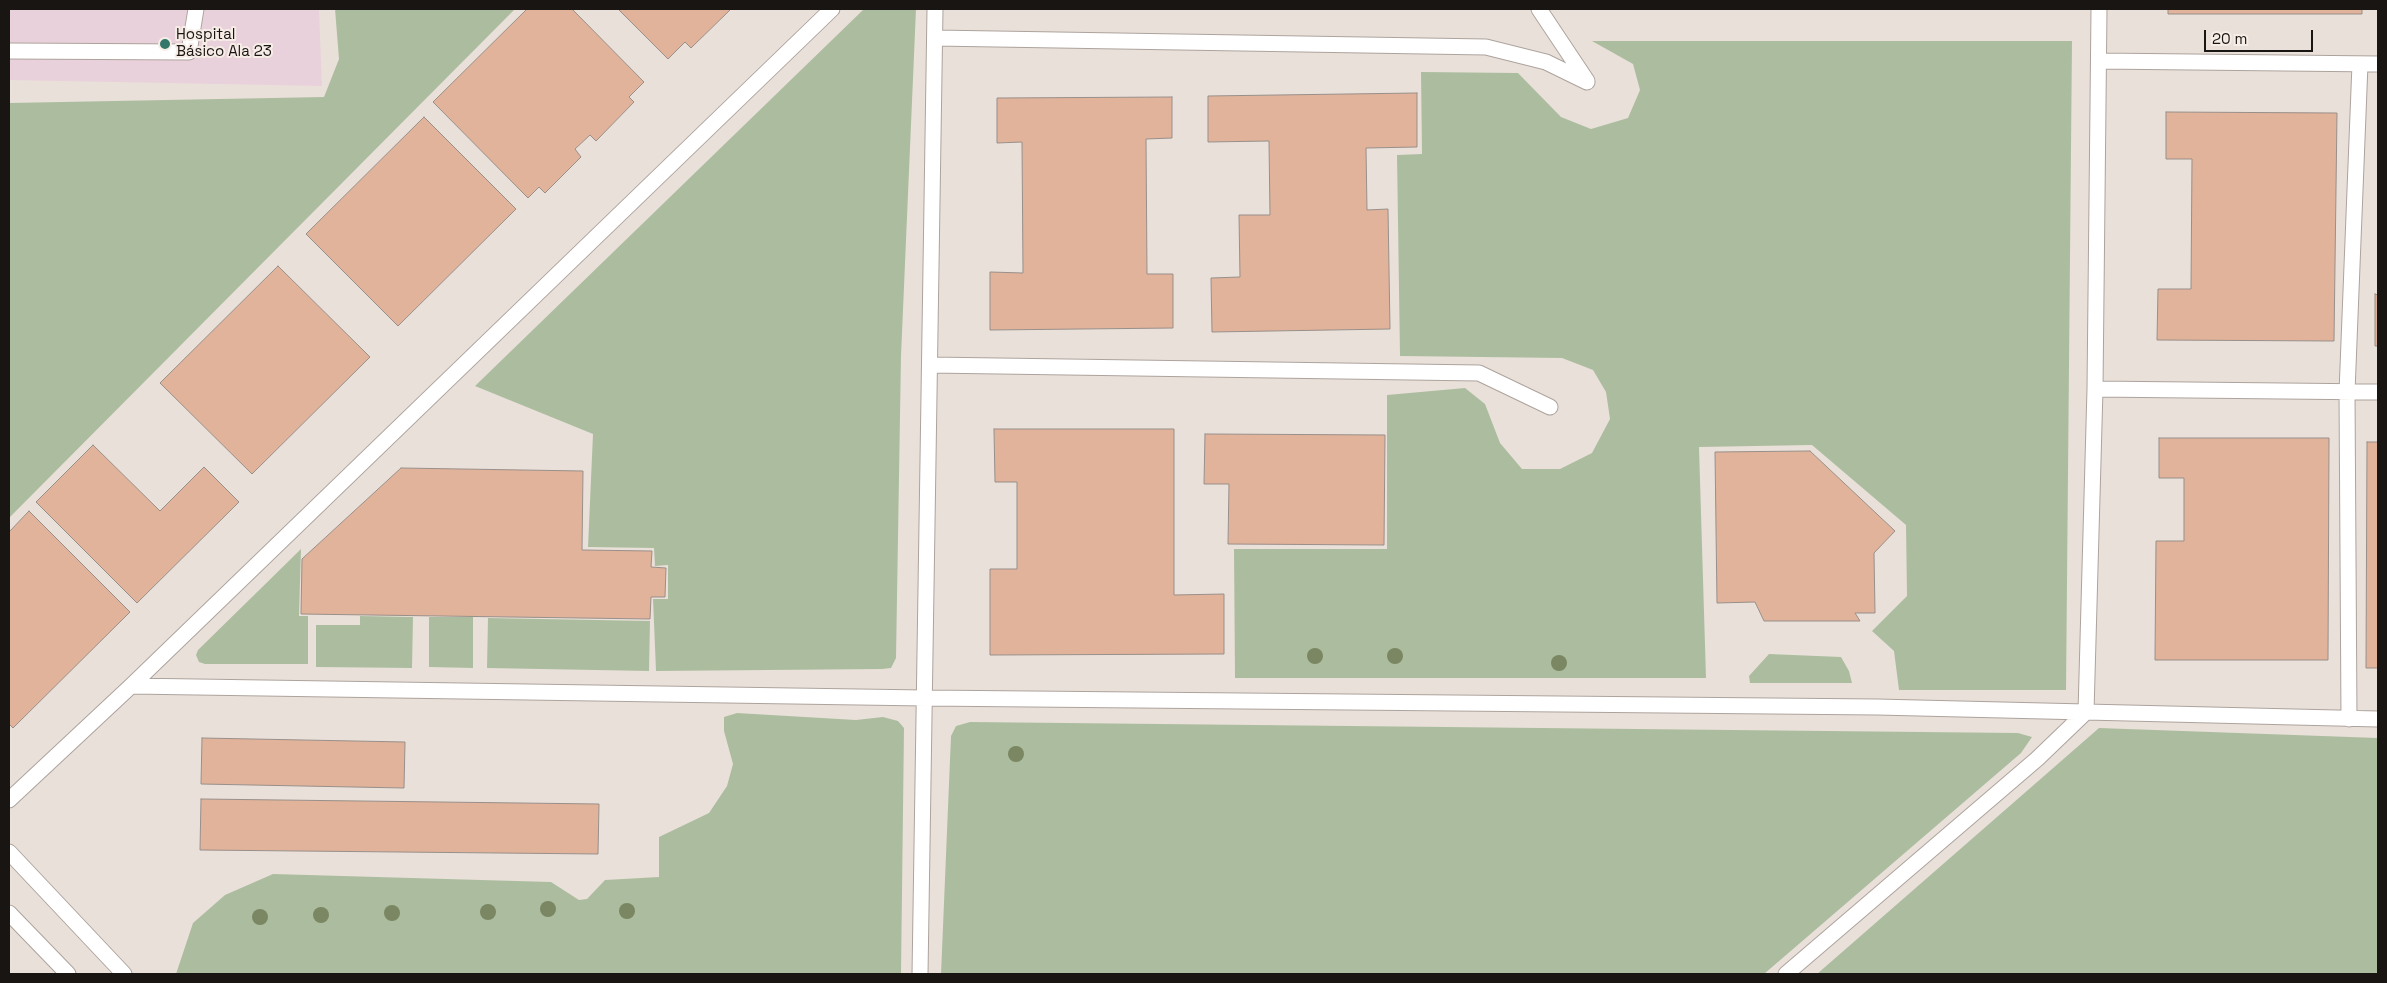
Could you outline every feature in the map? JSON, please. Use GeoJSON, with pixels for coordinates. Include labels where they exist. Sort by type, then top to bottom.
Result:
{"type":"FeatureCollection","features":[{"type":"Feature","properties":{"kind":"lane"},"geometry":{"type":"LineString","coordinates":[[9,51],[189,52],[196,9]]}},
{"type":"Feature","properties":{"kind":"lane"},"geometry":{"type":"LineString","coordinates":[[9,800],[131,686],[832,9]]}},
{"type":"Feature","properties":{"kind":"lane"},"geometry":{"type":"LineString","coordinates":[[920,974],[935,9]]}},
{"type":"Feature","properties":{"kind":"lane"},"geometry":{"type":"LineString","coordinates":[[935,38],[1486,47],[1546,62],[1587,82],[1539,9]]}},
{"type":"Feature","properties":{"kind":"lane"},"geometry":{"type":"LineString","coordinates":[[1786,974],[2037,759],[2086,712],[2095,389],[2099,9]]}},
{"type":"Feature","properties":{"kind":"lane"},"geometry":{"type":"LineString","coordinates":[[2099,61],[2378,64]]}},
{"type":"Feature","properties":{"kind":"lane"},"geometry":{"type":"LineString","coordinates":[[2349,719],[2348,392],[2360,64]]}},
{"type":"Feature","properties":{"kind":"lane"},"geometry":{"type":"LineString","coordinates":[[930,365],[1478,373],[1550,407]]}},
{"type":"Feature","properties":{"kind":"lane"},"geometry":{"type":"LineString","coordinates":[[2095,389],[2378,392]]}},
{"type":"Feature","properties":{"kind":"lane"},"geometry":{"type":"LineString","coordinates":[[131,686],[925,698],[1837,707],[2378,719]]}},
{"type":"Feature","properties":{"kind":"lane"},"geometry":{"type":"LineString","coordinates":[[9,852],[124,974]]}},
{"type":"Feature","properties":{"kind":"lane"},"geometry":{"type":"LineString","coordinates":[[9,913],[68,974]]}},
{"type":"Feature","properties":{"kind":"shaded area","name":"Hospital Básico Ala 23"},"geometry":{"type":"Polygon","coordinates":[[[9,9],[319,9],[322,86],[9,80],[9,9]]]}},
{"type":"Feature","properties":{"kind":"green space"},"geometry":{"type":"Polygon","coordinates":[[[335,9],[515,9],[9,518],[9,103],[324,97],[339,59],[335,9]]]}},
{"type":"Feature","properties":{"kind":"green space"},"geometry":{"type":"Polygon","coordinates":[[[864,9],[916,9],[901,356],[896,658],[891,668],[882,669],[656,671],[653,599],[668,599],[668,565],[655,566],[654,548],[588,547],[593,434],[475,386],[864,9]]]}},
{"type":"Feature","properties":{"kind":"green space"},"geometry":{"type":"Polygon","coordinates":[[[1592,41],[2072,41],[2066,690],[1899,690],[1894,651],[1872,631],[1907,596],[1906,525],[1812,445],[1699,447],[1706,678],[1235,678],[1234,549],[1387,549],[1387,395],[1465,388],[1485,404],[1500,443],[1522,469],[1560,469],[1592,453],[1610,419],[1606,392],[1593,370],[1562,358],[1400,356],[1397,155],[1422,154],[1421,72],[1518,73],[1561,117],[1591,129],[1628,118],[1640,90],[1633,64],[1592,41]]]}},
{"type":"Feature","properties":{"kind":"green space"},"geometry":{"type":"Polygon","coordinates":[[[301,549],[299,616],[308,616],[308,664],[205,664],[199,662],[196,655],[198,650],[301,549]]]}},
{"type":"Feature","properties":{"kind":"green space"},"geometry":{"type":"Polygon","coordinates":[[[360,616],[413,617],[412,668],[316,667],[316,625],[360,625],[360,616]]]}},
{"type":"Feature","properties":{"kind":"green space"},"geometry":{"type":"Polygon","coordinates":[[[429,617],[473,617],[473,668],[429,667],[429,617]]]}},
{"type":"Feature","properties":{"kind":"green space"},"geometry":{"type":"Polygon","coordinates":[[[488,618],[650,621],[649,671],[487,668],[488,618]]]}},
{"type":"Feature","properties":{"kind":"green space"},"geometry":{"type":"Polygon","coordinates":[[[1769,654],[1841,657],[1849,671],[1852,683],[1750,683],[1749,676],[1769,654]]]}},
{"type":"Feature","properties":{"kind":"green space"},"geometry":{"type":"Polygon","coordinates":[[[737,713],[856,720],[883,717],[898,721],[904,728],[901,974],[176,974],[193,923],[225,895],[273,874],[551,882],[579,900],[587,899],[605,880],[659,877],[659,837],[709,813],[727,786],[733,764],[724,731],[724,717],[737,713]]]}},
{"type":"Feature","properties":{"kind":"green space"},"geometry":{"type":"Polygon","coordinates":[[[970,722],[2018,733],[2032,737],[2021,753],[1764,974],[941,974],[951,736],[956,726],[970,722]]]}},
{"type":"Feature","properties":{"kind":"green space"},"geometry":{"type":"Polygon","coordinates":[[[2099,728],[2378,738],[2378,974],[1817,974],[2099,728]]]}},
{"type":"Feature","properties":{"kind":"building"},"geometry":{"type":"Polygon","coordinates":[[[527,9],[572,9],[644,82],[629,97],[634,102],[596,141],[590,135],[575,149],[581,157],[545,193],[539,187],[528,198],[433,102],[527,9]]]}},
{"type":"Feature","properties":{"kind":"building"},"geometry":{"type":"Polygon","coordinates":[[[618,9],[730,10],[691,48],[685,42],[668,59],[618,9]]]}},
{"type":"Feature","properties":{"kind":"building"},"geometry":{"type":"Polygon","coordinates":[[[2168,9],[2362,9],[2362,14],[2168,14],[2168,9]]]}},
{"type":"Feature","properties":{"kind":"building"},"geometry":{"type":"Polygon","coordinates":[[[1417,93],[1417,147],[1366,148],[1367,210],[1388,209],[1390,329],[1212,332],[1211,278],[1240,277],[1239,215],[1270,215],[1269,141],[1208,142],[1208,96],[1417,93]]]}},
{"type":"Feature","properties":{"kind":"building"},"geometry":{"type":"Polygon","coordinates":[[[1172,97],[1172,138],[1146,139],[1147,274],[1173,274],[1173,328],[990,330],[990,272],[1023,273],[1022,142],[997,143],[997,98],[1172,97]]]}},
{"type":"Feature","properties":{"kind":"building"},"geometry":{"type":"Polygon","coordinates":[[[2166,112],[2337,113],[2334,341],[2157,340],[2158,289],[2191,289],[2192,159],[2166,159],[2166,112]]]}},
{"type":"Feature","properties":{"kind":"building"},"geometry":{"type":"Polygon","coordinates":[[[424,117],[516,209],[398,326],[306,234],[424,117]]]}},
{"type":"Feature","properties":{"kind":"building"},"geometry":{"type":"Polygon","coordinates":[[[278,266],[370,357],[252,474],[160,383],[278,266]]]}},
{"type":"Feature","properties":{"kind":"building"},"geometry":{"type":"Polygon","coordinates":[[[2375,294],[2378,295],[2378,346],[2375,346],[2375,294]]]}},
{"type":"Feature","properties":{"kind":"building"},"geometry":{"type":"Polygon","coordinates":[[[994,429],[1174,429],[1174,595],[1224,594],[1224,654],[990,655],[990,569],[1017,569],[1017,482],[995,482],[994,429]]]}},
{"type":"Feature","properties":{"kind":"building"},"geometry":{"type":"Polygon","coordinates":[[[1205,434],[1385,435],[1384,545],[1228,544],[1229,484],[1204,484],[1205,434]]]}},
{"type":"Feature","properties":{"kind":"building"},"geometry":{"type":"Polygon","coordinates":[[[2159,438],[2329,438],[2328,660],[2155,660],[2156,541],[2184,541],[2184,478],[2159,478],[2159,438]]]}},
{"type":"Feature","properties":{"kind":"building"},"geometry":{"type":"Polygon","coordinates":[[[2367,442],[2378,442],[2378,668],[2366,668],[2367,442]]]}},
{"type":"Feature","properties":{"kind":"building"},"geometry":{"type":"Polygon","coordinates":[[[93,445],[160,511],[204,467],[239,502],[137,603],[36,502],[93,445]]]}},
{"type":"Feature","properties":{"kind":"building"},"geometry":{"type":"Polygon","coordinates":[[[1810,451],[1895,531],[1874,553],[1875,613],[1855,613],[1860,621],[1764,621],[1755,602],[1717,603],[1715,452],[1810,451]]]}},
{"type":"Feature","properties":{"kind":"building"},"geometry":{"type":"Polygon","coordinates":[[[401,468],[583,471],[582,550],[652,551],[651,567],[666,568],[665,597],[651,597],[650,619],[301,614],[302,559],[401,468]]]}},
{"type":"Feature","properties":{"kind":"building"},"geometry":{"type":"Polygon","coordinates":[[[29,511],[130,612],[13,728],[9,724],[9,532],[29,511]]]}},
{"type":"Feature","properties":{"kind":"building"},"geometry":{"type":"Polygon","coordinates":[[[202,738],[405,742],[404,788],[201,784],[202,738]]]}},
{"type":"Feature","properties":{"kind":"building"},"geometry":{"type":"Polygon","coordinates":[[[201,799],[599,804],[598,854],[200,850],[201,799]]]}},
{"type":"Feature","properties":{"kind":"place","name":"Hospital Básico Ala 23"},"geometry":{"type":"Point","coordinates":[165,44]}}]}
